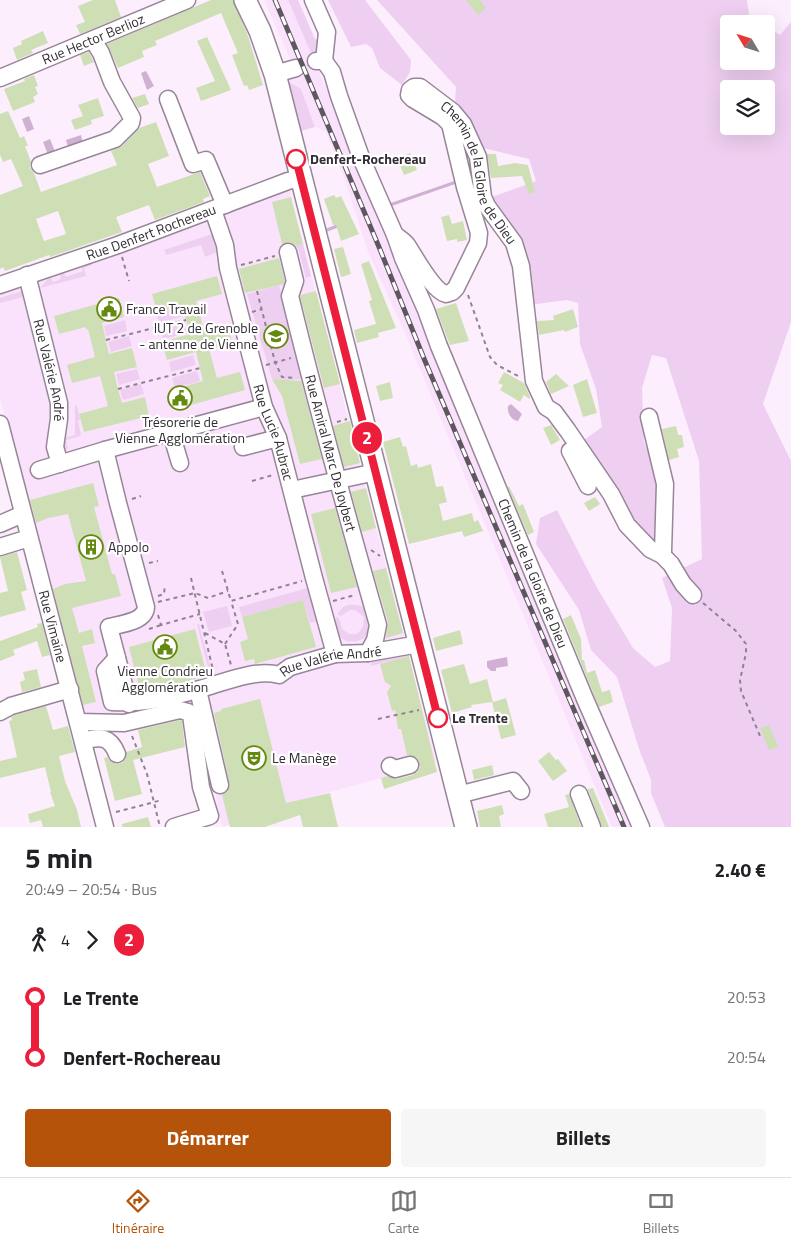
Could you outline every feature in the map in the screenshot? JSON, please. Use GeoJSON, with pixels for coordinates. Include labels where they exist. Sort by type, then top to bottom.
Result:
{"type":"FeatureCollection","features":[{"type":"Feature","properties":{"kind":"main road"},"geometry":{"type":"LineString","coordinates":[[245,0],[260,31],[275,74],[466,827]]}},
{"type":"Feature","properties":{"kind":"street","name":"Rue Hector Berlioz"},"geometry":{"type":"LineString","coordinates":[[0,78],[187,0]]}},
{"type":"Feature","properties":{"kind":"street","name":"Chemin de la Gloire de Dieu"},"geometry":{"type":"LineString","coordinates":[[313,0],[327,32],[320,61],[332,72],[346,118],[373,189],[395,234],[446,364],[584,699],[640,827]]}},
{"type":"Feature","properties":{"kind":"street"},"geometry":{"type":"LineString","coordinates":[[40,165],[115,139],[131,123],[132,118],[112,82],[101,53],[93,40]]}},
{"type":"Feature","properties":{"kind":"street"},"geometry":{"type":"LineString","coordinates":[[275,74],[296,68]]}},
{"type":"Feature","properties":{"kind":"street","name":"Chemin de la Gloire de Dieu"},"geometry":{"type":"LineString","coordinates":[[395,234],[406,244],[420,266],[440,291],[446,294],[456,288],[478,243],[480,233],[465,187],[450,124],[443,117],[409,95],[410,90],[414,87],[420,88],[453,112],[463,124],[478,157],[483,197],[487,206],[514,243],[521,266],[534,381],[546,407],[554,412],[568,431],[611,494],[627,525],[650,549],[662,555],[675,569],[683,584],[693,595]]}},
{"type":"Feature","properties":{"kind":"street","name":"Rue Lucie Aubrac"},"geometry":{"type":"LineString","coordinates":[[168,99],[193,164],[206,160],[219,208],[252,361],[264,407],[278,438],[314,578],[336,654]]}},
{"type":"Feature","properties":{"kind":"street","name":"Rue Denfert Rochereau"},"geometry":{"type":"LineString","coordinates":[[0,285],[118,245],[301,178]]}},
{"type":"Feature","properties":{"kind":"street","name":"Rue Amiral Marc De Joybert"},"geometry":{"type":"LineString","coordinates":[[285,253],[296,281],[290,296],[304,355],[336,480],[354,536],[378,626],[375,640],[368,653]]}},
{"type":"Feature","properties":{"kind":"street","name":"Rue Valérie André"},"geometry":{"type":"LineString","coordinates":[[27,275],[60,403],[55,447],[60,464]]}},
{"type":"Feature","properties":{"kind":"street"},"geometry":{"type":"LineString","coordinates":[[39,470],[264,407]]}},
{"type":"Feature","properties":{"kind":"street"},"geometry":{"type":"LineString","coordinates":[[546,407],[588,486]]}},
{"type":"Feature","properties":{"kind":"street"},"geometry":{"type":"LineString","coordinates":[[649,417],[665,484],[662,555]]}},
{"type":"Feature","properties":{"kind":"street","name":"Rue Vimaine"},"geometry":{"type":"LineString","coordinates":[[0,424],[78,722],[109,820]]}},
{"type":"Feature","properties":{"kind":"street"},"geometry":{"type":"LineString","coordinates":[[171,433],[180,463]]}},
{"type":"Feature","properties":{"kind":"street"},"geometry":{"type":"LineString","coordinates":[[243,447],[278,438]]}},
{"type":"Feature","properties":{"kind":"street"},"geometry":{"type":"LineString","coordinates":[[106,450],[120,512],[146,607],[150,609]]}},
{"type":"Feature","properties":{"kind":"street"},"geometry":{"type":"LineString","coordinates":[[292,490],[376,472]]}},
{"type":"Feature","properties":{"kind":"street"},"geometry":{"type":"LineString","coordinates":[[0,524],[23,514]]}},
{"type":"Feature","properties":{"kind":"street"},"geometry":{"type":"LineString","coordinates":[[0,547],[29,538]]}},
{"type":"Feature","properties":{"kind":"street","name":"Rue Valérie André"},"geometry":{"type":"LineString","coordinates":[[150,609],[140,618],[109,627],[117,658],[105,671],[112,702],[129,704],[198,690],[262,672],[279,675],[290,667],[336,654],[368,653],[419,644]]}},
{"type":"Feature","properties":{"kind":"street"},"geometry":{"type":"LineString","coordinates":[[0,712],[11,706],[70,689]]}},
{"type":"Feature","properties":{"kind":"street"},"geometry":{"type":"LineString","coordinates":[[198,690],[220,785]]}},
{"type":"Feature","properties":{"kind":"street"},"geometry":{"type":"LineString","coordinates":[[78,722],[124,723],[180,710],[191,715],[201,787],[210,816],[174,827]]}},
{"type":"Feature","properties":{"kind":"street"},"geometry":{"type":"LineString","coordinates":[[83,740],[99,737],[110,742],[117,754]]}},
{"type":"Feature","properties":{"kind":"street"},"geometry":{"type":"LineString","coordinates":[[390,766],[395,769],[410,766]]}},
{"type":"Feature","properties":{"kind":"street"},"geometry":{"type":"LineString","coordinates":[[458,795],[513,781],[521,792]]}},
{"type":"Feature","properties":{"kind":"street"},"geometry":{"type":"LineString","coordinates":[[579,794],[592,827]]}},
{"type":"Feature","properties":{"kind":"path"},"geometry":{"type":"LineString","coordinates":[[118,245],[129,282]]}},
{"type":"Feature","properties":{"kind":"path"},"geometry":{"type":"LineString","coordinates":[[229,259],[285,253]]}},
{"type":"Feature","properties":{"kind":"path"},"geometry":{"type":"LineString","coordinates":[[466,290],[492,361],[528,381],[534,381]]}},
{"type":"Feature","properties":{"kind":"path"},"geometry":{"type":"LineString","coordinates":[[257,291],[260,309],[275,362],[282,378],[310,377]]}},
{"type":"Feature","properties":{"kind":"path"},"geometry":{"type":"LineString","coordinates":[[106,340],[186,320]]}},
{"type":"Feature","properties":{"kind":"path"},"geometry":{"type":"LineString","coordinates":[[252,361],[266,365],[304,355]]}},
{"type":"Feature","properties":{"kind":"path"},"geometry":{"type":"LineString","coordinates":[[118,389],[200,368]]}},
{"type":"Feature","properties":{"kind":"path"},"geometry":{"type":"LineString","coordinates":[[322,426],[361,415]]}},
{"type":"Feature","properties":{"kind":"path"},"geometry":{"type":"LineString","coordinates":[[252,481],[287,472]]}},
{"type":"Feature","properties":{"kind":"path"},"geometry":{"type":"LineString","coordinates":[[354,536],[381,557]]}},
{"type":"Feature","properties":{"kind":"path"},"geometry":{"type":"LineString","coordinates":[[363,571],[380,540],[392,536]]}},
{"type":"Feature","properties":{"kind":"path"},"geometry":{"type":"LineString","coordinates":[[222,570],[238,624],[225,644]]}},
{"type":"Feature","properties":{"kind":"path"},"geometry":{"type":"LineString","coordinates":[[191,578],[217,685]]}},
{"type":"Feature","properties":{"kind":"path"},"geometry":{"type":"LineString","coordinates":[[231,601],[314,578]]}},
{"type":"Feature","properties":{"kind":"path"},"geometry":{"type":"LineString","coordinates":[[150,609],[194,593],[208,598],[228,591]]}},
{"type":"Feature","properties":{"kind":"path"},"geometry":{"type":"LineString","coordinates":[[321,604],[368,592]]}},
{"type":"Feature","properties":{"kind":"path"},"geometry":{"type":"LineString","coordinates":[[693,595],[736,631],[746,644],[740,684],[741,691],[760,736]]}},
{"type":"Feature","properties":{"kind":"path"},"geometry":{"type":"LineString","coordinates":[[150,609],[158,615],[161,624],[200,614]]}},
{"type":"Feature","properties":{"kind":"path"},"geometry":{"type":"LineString","coordinates":[[205,633],[225,644],[231,666]]}},
{"type":"Feature","properties":{"kind":"path"},"geometry":{"type":"LineString","coordinates":[[378,720],[434,705]]}},
{"type":"Feature","properties":{"kind":"path"},"geometry":{"type":"LineString","coordinates":[[124,723],[133,738],[147,774],[160,827]]}},
{"type":"Feature","properties":{"kind":"path"},"geometry":{"type":"LineString","coordinates":[[109,820],[162,800]]}},
{"type":"Feature","properties":{"kind":"shaded area"},"geometry":{"type":"Polygon","coordinates":[[[264,0],[288,0],[330,98],[335,97],[637,827],[612,827],[401,324],[368,252],[345,180],[326,132],[315,127],[301,89],[289,82],[291,61],[264,0]]]}},
{"type":"Feature","properties":{"kind":"shaded area"},"geometry":{"type":"Polygon","coordinates":[[[288,0],[298,0],[315,39],[321,41],[316,43],[318,52],[313,58],[288,0]]]}},
{"type":"Feature","properties":{"kind":"shaded area"},"geometry":{"type":"Polygon","coordinates":[[[328,0],[365,0],[411,60],[410,72],[402,85],[380,68],[372,48],[366,44],[351,47],[328,0]]]}},
{"type":"Feature","properties":{"kind":"shaded area"},"geometry":{"type":"Polygon","coordinates":[[[377,0],[747,0],[749,15],[720,15],[720,70],[775,70],[775,32],[780,35],[791,22],[791,322],[763,404],[791,461],[791,827],[665,827],[651,793],[651,780],[639,749],[617,677],[591,650],[579,610],[536,544],[540,518],[557,510],[596,586],[633,648],[655,667],[670,661],[672,608],[662,578],[702,559],[699,461],[666,358],[652,355],[642,388],[644,442],[658,474],[657,542],[646,544],[581,442],[602,427],[596,389],[580,344],[578,303],[567,300],[530,305],[489,198],[536,181],[529,159],[479,147],[465,116],[455,101],[456,87],[377,0]]]}},
{"type":"Feature","properties":{"kind":"shaded area"},"geometry":{"type":"Polygon","coordinates":[[[146,71],[154,86],[147,90],[141,73],[146,71]]]}},
{"type":"Feature","properties":{"kind":"shaded area"},"geometry":{"type":"Polygon","coordinates":[[[289,82],[301,89],[315,127],[301,131],[289,82]]]}},
{"type":"Feature","properties":{"kind":"shaded area"},"geometry":{"type":"Polygon","coordinates":[[[29,116],[34,129],[27,132],[22,119],[29,116]]]}},
{"type":"Feature","properties":{"kind":"shaded area"},"geometry":{"type":"Polygon","coordinates":[[[81,135],[83,143],[68,147],[66,140],[81,135]]]}},
{"type":"Feature","properties":{"kind":"shaded area"},"geometry":{"type":"Polygon","coordinates":[[[50,139],[56,154],[49,157],[43,142],[50,139]]]}},
{"type":"Feature","properties":{"kind":"shaded area"},"geometry":{"type":"Polygon","coordinates":[[[289,189],[436,761],[297,801],[297,804],[222,827],[199,715],[128,717],[90,715],[79,706],[0,399],[0,291],[289,189]]]}},
{"type":"Feature","properties":{"kind":"shaded area"},"geometry":{"type":"Polygon","coordinates":[[[212,234],[217,252],[205,257],[201,245],[166,255],[164,250],[212,234]]]}},
{"type":"Feature","properties":{"kind":"shaded area"},"geometry":{"type":"Polygon","coordinates":[[[303,244],[311,276],[306,278],[298,248],[289,250],[284,248],[303,244]]]}},
{"type":"Feature","properties":{"kind":"shaded area"},"geometry":{"type":"Polygon","coordinates":[[[91,263],[92,265],[84,268],[86,276],[40,288],[49,278],[53,282],[61,279],[60,274],[64,273],[66,277],[83,271],[82,267],[91,263]]]}},
{"type":"Feature","properties":{"kind":"shaded area"},"geometry":{"type":"Polygon","coordinates":[[[279,285],[304,379],[272,379],[247,294],[279,285]]]}},
{"type":"Feature","properties":{"kind":"shaded area"},"geometry":{"type":"Polygon","coordinates":[[[25,290],[27,296],[0,303],[0,298],[25,290]]]}},
{"type":"Feature","properties":{"kind":"shaded area"},"geometry":{"type":"Polygon","coordinates":[[[181,307],[184,316],[159,323],[156,313],[181,307]]]}},
{"type":"Feature","properties":{"kind":"shaded area"},"geometry":{"type":"Polygon","coordinates":[[[125,320],[127,331],[106,336],[104,326],[125,320]]]}},
{"type":"Feature","properties":{"kind":"shaded area"},"geometry":{"type":"Polygon","coordinates":[[[185,323],[188,333],[163,339],[160,330],[185,323]]]}},
{"type":"Feature","properties":{"kind":"shaded area"},"geometry":{"type":"Polygon","coordinates":[[[129,336],[132,346],[111,352],[108,342],[129,336]]]}},
{"type":"Feature","properties":{"kind":"shaded area"},"geometry":{"type":"Polygon","coordinates":[[[193,355],[196,365],[171,372],[169,362],[193,355]]]}},
{"type":"Feature","properties":{"kind":"shaded area"},"geometry":{"type":"Polygon","coordinates":[[[137,369],[140,379],[119,385],[116,374],[137,369]]]}},
{"type":"Feature","properties":{"kind":"shaded area"},"geometry":{"type":"Polygon","coordinates":[[[197,371],[200,381],[175,388],[172,378],[197,371]]]}},
{"type":"Feature","properties":{"kind":"shaded area"},"geometry":{"type":"Polygon","coordinates":[[[141,384],[144,394],[123,400],[120,390],[141,384]]]}},
{"type":"Feature","properties":{"kind":"shaded area"},"geometry":{"type":"Polygon","coordinates":[[[511,404],[522,414],[518,421],[511,418],[509,414],[508,406],[511,404]]]}},
{"type":"Feature","properties":{"kind":"shaded area"},"geometry":{"type":"Polygon","coordinates":[[[77,405],[81,436],[66,440],[68,449],[65,449],[63,445],[64,438],[75,435],[75,406],[77,405]]]}},
{"type":"Feature","properties":{"kind":"shaded area"},"geometry":{"type":"Polygon","coordinates":[[[311,587],[320,621],[310,623],[303,600],[242,617],[239,607],[311,587]]]}},
{"type":"Feature","properties":{"kind":"shaded area"},"geometry":{"type":"Polygon","coordinates":[[[348,605],[361,606],[371,616],[369,634],[363,639],[356,641],[344,640],[336,631],[336,617],[339,618],[342,629],[349,634],[357,634],[363,627],[364,617],[355,610],[350,610],[341,616],[337,614],[343,607],[348,605]]]}},
{"type":"Feature","properties":{"kind":"shaded area"},"geometry":{"type":"Polygon","coordinates":[[[227,606],[232,626],[209,632],[203,612],[227,606]]]}},
{"type":"Feature","properties":{"kind":"shaded area"},"geometry":{"type":"Polygon","coordinates":[[[197,624],[199,624],[213,676],[210,676],[197,624]]]}},
{"type":"Feature","properties":{"kind":"shaded area"},"geometry":{"type":"Polygon","coordinates":[[[401,655],[409,656],[370,666],[372,662],[401,655]]]}},
{"type":"Feature","properties":{"kind":"shaded area"},"geometry":{"type":"Polygon","coordinates":[[[507,657],[508,666],[496,668],[496,671],[491,671],[487,667],[487,661],[507,657]]]}},
{"type":"Feature","properties":{"kind":"building"},"geometry":{"type":"Polygon","coordinates":[[[93,0],[115,0],[121,17],[80,34],[76,25],[85,22],[78,6],[93,0]]]}},
{"type":"Feature","properties":{"kind":"building"},"geometry":{"type":"Polygon","coordinates":[[[211,0],[233,0],[248,36],[263,85],[249,90],[247,85],[244,86],[232,55],[238,53],[221,13],[155,41],[157,45],[142,51],[144,57],[118,68],[107,44],[211,0]]]}},
{"type":"Feature","properties":{"kind":"building"},"geometry":{"type":"Polygon","coordinates":[[[466,0],[480,0],[486,8],[478,15],[466,0]]]}},
{"type":"Feature","properties":{"kind":"building"},"geometry":{"type":"Polygon","coordinates":[[[43,31],[48,43],[31,50],[33,53],[17,60],[13,48],[22,44],[21,41],[43,31]]]}},
{"type":"Feature","properties":{"kind":"building"},"geometry":{"type":"Polygon","coordinates":[[[207,37],[231,90],[201,101],[196,88],[215,81],[197,41],[207,37]]]}},
{"type":"Feature","properties":{"kind":"building"},"geometry":{"type":"Polygon","coordinates":[[[89,52],[94,62],[84,66],[80,55],[89,52]]]}},
{"type":"Feature","properties":{"kind":"building"},"geometry":{"type":"Polygon","coordinates":[[[34,75],[38,86],[35,87],[38,94],[33,97],[35,102],[13,111],[4,89],[25,81],[24,79],[34,75]]]}},
{"type":"Feature","properties":{"kind":"building"},"geometry":{"type":"Polygon","coordinates":[[[145,94],[149,104],[138,108],[132,98],[145,94]]]}},
{"type":"Feature","properties":{"kind":"building"},"geometry":{"type":"Polygon","coordinates":[[[98,98],[104,116],[91,120],[92,124],[75,130],[71,120],[83,116],[78,105],[98,98]]]}},
{"type":"Feature","properties":{"kind":"building"},"geometry":{"type":"Polygon","coordinates":[[[8,111],[20,138],[24,136],[28,146],[25,146],[31,162],[30,168],[34,173],[41,192],[117,165],[111,151],[122,146],[139,128],[156,122],[169,156],[148,164],[157,187],[200,172],[210,196],[203,199],[204,202],[155,220],[149,205],[116,217],[122,232],[5,271],[3,267],[0,269],[0,195],[23,186],[11,159],[3,162],[0,155],[0,114],[8,111]],[[58,211],[36,219],[44,241],[66,234],[58,211]]]}},
{"type":"Feature","properties":{"kind":"building"},"geometry":{"type":"Polygon","coordinates":[[[410,153],[417,170],[404,175],[397,158],[410,153]]]}},
{"type":"Feature","properties":{"kind":"building"},"geometry":{"type":"Polygon","coordinates":[[[487,154],[496,154],[498,166],[515,163],[528,165],[535,192],[529,194],[522,176],[491,178],[487,154]]]}},
{"type":"Feature","properties":{"kind":"building"},"geometry":{"type":"Polygon","coordinates":[[[334,195],[336,198],[341,196],[359,234],[341,241],[324,199],[334,195]]]}},
{"type":"Feature","properties":{"kind":"building"},"geometry":{"type":"Polygon","coordinates":[[[291,197],[303,244],[296,246],[290,242],[282,244],[272,202],[291,197]]]}},
{"type":"Feature","properties":{"kind":"building"},"geometry":{"type":"Polygon","coordinates":[[[449,215],[452,224],[463,221],[467,240],[447,241],[441,217],[449,215]]]}},
{"type":"Feature","properties":{"kind":"building"},"geometry":{"type":"Polygon","coordinates":[[[343,247],[351,274],[341,277],[334,249],[343,247]]]}},
{"type":"Feature","properties":{"kind":"building"},"geometry":{"type":"Polygon","coordinates":[[[279,258],[285,281],[284,284],[245,293],[239,269],[279,258]]]}},
{"type":"Feature","properties":{"kind":"building"},"geometry":{"type":"Polygon","coordinates":[[[369,261],[396,328],[378,333],[379,337],[357,343],[354,330],[376,324],[369,301],[372,300],[361,264],[369,261]]]}},
{"type":"Feature","properties":{"kind":"building"},"geometry":{"type":"Polygon","coordinates":[[[217,276],[222,294],[196,301],[204,330],[227,324],[232,342],[209,349],[217,378],[240,372],[245,390],[180,408],[175,389],[203,381],[196,352],[167,360],[162,342],[190,334],[182,305],[157,312],[152,294],[217,276]]]}},
{"type":"Feature","properties":{"kind":"building"},"geometry":{"type":"Polygon","coordinates":[[[316,291],[340,384],[324,388],[300,296],[316,291]]]}},
{"type":"Feature","properties":{"kind":"building"},"geometry":{"type":"Polygon","coordinates":[[[119,298],[124,317],[102,323],[109,354],[132,348],[137,367],[114,372],[118,389],[122,403],[145,397],[149,416],[84,432],[79,414],[108,406],[100,376],[72,383],[67,365],[95,357],[88,329],[86,330],[86,327],[59,334],[54,316],[119,298]]]}},
{"type":"Feature","properties":{"kind":"building"},"geometry":{"type":"Polygon","coordinates":[[[456,303],[469,341],[450,345],[436,309],[456,303]]]}},
{"type":"Feature","properties":{"kind":"building"},"geometry":{"type":"Polygon","coordinates":[[[573,309],[578,327],[565,332],[564,330],[539,335],[537,321],[554,320],[553,316],[573,309]]]}},
{"type":"Feature","properties":{"kind":"building"},"geometry":{"type":"Polygon","coordinates":[[[504,372],[524,383],[530,397],[529,399],[524,395],[520,402],[500,390],[503,385],[498,383],[504,372]]]}},
{"type":"Feature","properties":{"kind":"building"},"geometry":{"type":"Polygon","coordinates":[[[556,374],[569,386],[551,394],[546,382],[556,374]]]}},
{"type":"Feature","properties":{"kind":"building"},"geometry":{"type":"Polygon","coordinates":[[[272,379],[301,381],[322,459],[300,464],[282,396],[272,379]]]}},
{"type":"Feature","properties":{"kind":"building"},"geometry":{"type":"Polygon","coordinates":[[[587,379],[597,413],[583,417],[573,385],[587,379]]]}},
{"type":"Feature","properties":{"kind":"building"},"geometry":{"type":"Polygon","coordinates":[[[390,382],[393,398],[380,401],[376,386],[390,382]]]}},
{"type":"Feature","properties":{"kind":"building"},"geometry":{"type":"Polygon","coordinates":[[[350,421],[360,463],[344,467],[333,426],[350,421]]]}},
{"type":"Feature","properties":{"kind":"building"},"geometry":{"type":"Polygon","coordinates":[[[551,425],[560,440],[551,445],[543,428],[551,425]]]}},
{"type":"Feature","properties":{"kind":"building"},"geometry":{"type":"Polygon","coordinates":[[[676,426],[678,435],[682,435],[684,447],[677,449],[679,457],[669,460],[662,429],[676,426]]]}},
{"type":"Feature","properties":{"kind":"building"},"geometry":{"type":"Polygon","coordinates":[[[400,437],[403,447],[406,446],[411,466],[417,464],[418,468],[431,464],[436,487],[443,486],[447,502],[439,504],[443,521],[472,513],[474,522],[478,520],[483,531],[464,537],[462,531],[409,544],[383,442],[400,437]]]}},
{"type":"Feature","properties":{"kind":"building","name":"Appolo"},"geometry":{"type":"Polygon","coordinates":[[[93,483],[99,506],[94,507],[112,574],[115,574],[121,596],[72,608],[79,633],[92,629],[95,643],[82,646],[96,702],[83,705],[53,589],[65,584],[86,581],[68,514],[48,518],[36,523],[30,500],[93,483]]]}},
{"type":"Feature","properties":{"kind":"building"},"geometry":{"type":"Polygon","coordinates":[[[509,486],[519,506],[523,504],[534,532],[528,535],[508,488],[509,486]]]}},
{"type":"Feature","properties":{"kind":"building"},"geometry":{"type":"Polygon","coordinates":[[[366,488],[376,528],[362,532],[351,492],[366,488]]]}},
{"type":"Feature","properties":{"kind":"building"},"geometry":{"type":"Polygon","coordinates":[[[595,497],[600,504],[589,511],[584,503],[595,497]]]}},
{"type":"Feature","properties":{"kind":"building"},"geometry":{"type":"Polygon","coordinates":[[[335,508],[357,587],[331,593],[311,514],[335,508]]]}},
{"type":"Feature","properties":{"kind":"building"},"geometry":{"type":"Polygon","coordinates":[[[17,552],[27,590],[21,592],[26,610],[0,617],[0,593],[8,591],[0,557],[17,552]]]}},
{"type":"Feature","properties":{"kind":"building"},"geometry":{"type":"Polygon","coordinates":[[[386,568],[403,633],[386,638],[388,622],[373,571],[386,568]]]}},
{"type":"Feature","properties":{"kind":"building"},"geometry":{"type":"Polygon","coordinates":[[[303,600],[316,647],[255,664],[254,659],[245,661],[240,642],[248,639],[242,617],[303,600]]]}},
{"type":"Feature","properties":{"kind":"building"},"geometry":{"type":"Polygon","coordinates":[[[571,615],[581,639],[582,660],[584,660],[587,673],[595,670],[602,692],[610,690],[613,702],[599,707],[563,619],[571,615]]]}},
{"type":"Feature","properties":{"kind":"building"},"geometry":{"type":"Polygon","coordinates":[[[42,623],[50,655],[42,657],[37,641],[13,650],[15,655],[0,661],[0,641],[38,627],[37,624],[42,623]]]}},
{"type":"Feature","properties":{"kind":"building"},"geometry":{"type":"Polygon","coordinates":[[[195,629],[207,676],[166,687],[140,691],[129,647],[195,629]]]}},
{"type":"Feature","properties":{"kind":"building"},"geometry":{"type":"Polygon","coordinates":[[[460,630],[463,644],[436,651],[433,638],[460,630]]]}},
{"type":"Feature","properties":{"kind":"building"},"geometry":{"type":"Polygon","coordinates":[[[409,656],[437,772],[384,789],[381,778],[388,776],[397,779],[413,775],[420,767],[417,758],[407,755],[401,729],[398,729],[395,710],[392,711],[387,692],[391,686],[385,682],[380,664],[409,656]]]}},
{"type":"Feature","properties":{"kind":"building"},"geometry":{"type":"Polygon","coordinates":[[[464,664],[470,684],[487,679],[493,702],[506,698],[516,735],[501,739],[492,702],[471,705],[472,707],[452,713],[441,670],[464,664]]]}},
{"type":"Feature","properties":{"kind":"building"},"geometry":{"type":"Polygon","coordinates":[[[37,669],[41,687],[22,692],[20,682],[25,680],[23,672],[37,669]]]}},
{"type":"Feature","properties":{"kind":"building"},"geometry":{"type":"Polygon","coordinates":[[[260,699],[286,803],[330,793],[338,827],[303,827],[300,815],[265,827],[230,827],[222,795],[227,792],[230,786],[214,713],[221,711],[221,709],[260,699]]]}},
{"type":"Feature","properties":{"kind":"building"},"geometry":{"type":"Polygon","coordinates":[[[46,706],[53,730],[68,726],[75,752],[59,756],[65,781],[77,810],[81,827],[43,827],[41,820],[30,823],[28,814],[55,806],[45,767],[0,778],[0,761],[17,757],[9,721],[12,720],[11,717],[46,706]]]}},
{"type":"Feature","properties":{"kind":"building"},"geometry":{"type":"Polygon","coordinates":[[[182,721],[185,747],[133,760],[142,794],[115,801],[104,758],[107,757],[116,764],[122,763],[126,752],[142,747],[138,730],[182,721]]]}},
{"type":"Feature","properties":{"kind":"building"},"geometry":{"type":"Polygon","coordinates":[[[769,725],[778,747],[769,750],[760,728],[769,725]]]}},
{"type":"Feature","properties":{"kind":"building"},"geometry":{"type":"Polygon","coordinates":[[[549,752],[556,760],[558,759],[567,771],[553,781],[538,761],[549,752]]]}},
{"type":"Feature","properties":{"kind":"building"},"geometry":{"type":"Polygon","coordinates":[[[492,765],[494,775],[474,780],[472,770],[492,765]]]}},
{"type":"Feature","properties":{"kind":"building"},"geometry":{"type":"Polygon","coordinates":[[[593,788],[609,827],[602,827],[588,789],[593,788]]]}},
{"type":"Feature","properties":{"kind":"building"},"geometry":{"type":"Polygon","coordinates":[[[569,794],[581,827],[548,827],[544,814],[569,807],[565,795],[569,794]]]}},
{"type":"Feature","properties":{"kind":"building"},"geometry":{"type":"Polygon","coordinates":[[[502,805],[504,814],[499,816],[501,827],[480,827],[477,811],[502,805]]]}},
{"type":"Feature","properties":{"kind":"building"},"geometry":{"type":"Polygon","coordinates":[[[148,817],[151,827],[122,827],[122,824],[148,817]]]}},
{"type":"Feature","properties":{"kind":"waterway"},"geometry":{"type":"LineString","coordinates":[[387,206],[459,181]]}},
{"type":"Feature","properties":{"kind":"waterway"},"geometry":{"type":"LineString","coordinates":[[327,230],[340,225]]}},
{"type":"Feature","properties":{"kind":"railway"},"geometry":{"type":"LineString","coordinates":[[275,0],[425,361],[624,827]]}},
{"type":"Feature","properties":{"kind":"bus line","name":"2"},"geometry":{"type":"LineString","coordinates":[[296,159],[438,718]]}},
{"type":"Feature","properties":{"kind":"place","name":"Denfert-Rochereau"},"geometry":{"type":"Point","coordinates":[296,159]}},
{"type":"Feature","properties":{"kind":"place","name":"France Travail"},"geometry":{"type":"Point","coordinates":[109,309]}},
{"type":"Feature","properties":{"kind":"place","name":"IUT 2 de Grenoble - antenne de Vienne"},"geometry":{"type":"Point","coordinates":[276,336]}},
{"type":"Feature","properties":{"kind":"place","name":"Trésorerie de Vienne Agglomération"},"geometry":{"type":"Point","coordinates":[180,398]}},
{"type":"Feature","properties":{"kind":"place","name":"Appolo"},"geometry":{"type":"Point","coordinates":[91,547]}},
{"type":"Feature","properties":{"kind":"place","name":"Vienne Condrieu Agglomération"},"geometry":{"type":"Point","coordinates":[165,647]}},
{"type":"Feature","properties":{"kind":"place","name":"Le Trente"},"geometry":{"type":"Point","coordinates":[438,718]}},
{"type":"Feature","properties":{"kind":"place","name":"Le Manège"},"geometry":{"type":"Point","coordinates":[254,758]}}]}
